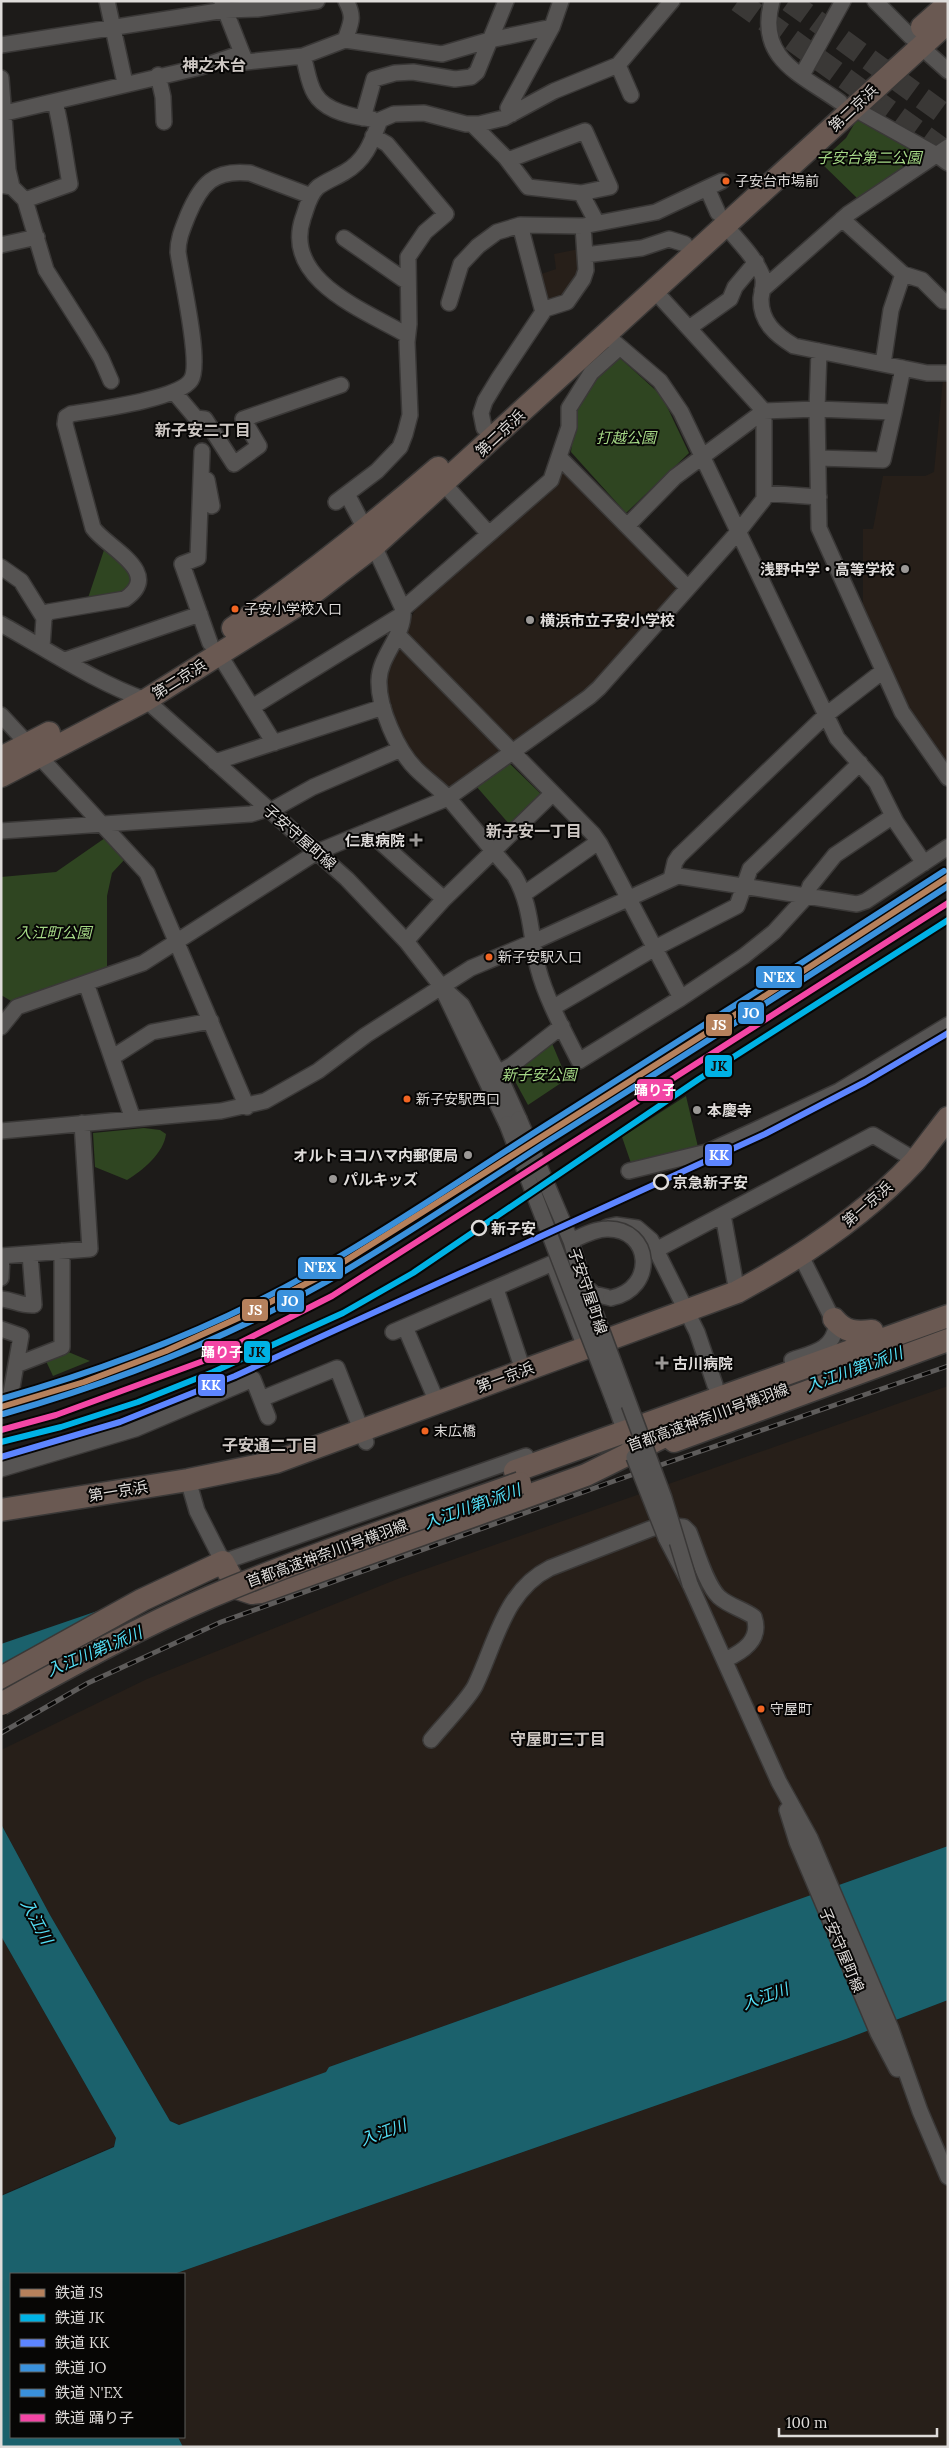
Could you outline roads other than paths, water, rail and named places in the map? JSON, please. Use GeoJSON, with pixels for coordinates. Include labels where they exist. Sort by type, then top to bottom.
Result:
{"type":"FeatureCollection","features":[{"type":"Feature","properties":{"kind":"highway","name":"第二京浜"},"geometry":{"type":"LineString","coordinates":[[370,538],[444,484],[613,341],[654,290],[721,219],[915,41],[948,4]]}},
{"type":"Feature","properties":{"kind":"highway","name":"第二京浜"},"geometry":{"type":"LineString","coordinates":[[915,41],[948,22]]}},
{"type":"Feature","properties":{"kind":"highway","name":"第二京浜"},"geometry":{"type":"LineString","coordinates":[[1,758],[33,749],[136,697],[215,648],[296,606],[484,428],[685,244],[721,219]]}},
{"type":"Feature","properties":{"kind":"highway","name":"第二京浜"},"geometry":{"type":"LineString","coordinates":[[1,776],[33,749]]}},
{"type":"Feature","properties":{"kind":"highway","name":"第一京浜"},"geometry":{"type":"LineString","coordinates":[[363,1436],[689,1317],[737,1292],[805,1262],[881,1194],[915,1160],[948,1118]]}},
{"type":"Feature","properties":{"kind":"highway","name":"第一京浜"},"geometry":{"type":"LineString","coordinates":[[1,1510],[278,1475],[436,1402],[584,1347],[661,1320],[689,1317],[741,1305],[885,1208],[925,1166],[948,1138]]}},
{"type":"Feature","properties":{"kind":"highway"},"geometry":{"type":"LineString","coordinates":[[826,1347],[948,1305]]}},
{"type":"Feature","properties":{"kind":"highway","name":"首都高速神奈川1号横羽線"},"geometry":{"type":"LineString","coordinates":[[1,1690],[135,1618],[243,1570],[948,1316]]}},
{"type":"Feature","properties":{"kind":"highway"},"geometry":{"type":"LineString","coordinates":[[834,1318],[845,1330],[853,1332],[872,1330]]}},
{"type":"Feature","properties":{"kind":"highway","name":"首都高速神奈川1号横羽線"},"geometry":{"type":"LineString","coordinates":[[1,1704],[142,1628],[210,1597],[294,1564],[948,1330]]}},
{"type":"Feature","properties":{"kind":"highway"},"geometry":{"type":"LineString","coordinates":[[142,1628],[496,1504],[634,1437],[948,1340]]}},
{"type":"Feature","properties":{"kind":"highway"},"geometry":{"type":"LineString","coordinates":[[1,1678],[113,1615],[216,1565],[237,1588],[252,1593],[261,1592],[586,1475],[689,1424]]}},
{"type":"Feature","properties":{"kind":"highway","name":"第一京浜"},"geometry":{"type":"LineString","coordinates":[[1,1525],[190,1487]]}},
{"type":"Feature","properties":{"kind":"street"},"geometry":{"type":"LineString","coordinates":[[107,1],[125,84]]}},
{"type":"Feature","properties":{"kind":"street"},"geometry":{"type":"LineString","coordinates":[[1,45],[114,28],[224,6],[256,9],[317,1]]}},
{"type":"Feature","properties":{"kind":"street"},"geometry":{"type":"LineString","coordinates":[[344,40],[351,23],[352,12],[346,1]]}},
{"type":"Feature","properties":{"kind":"street"},"geometry":{"type":"LineString","coordinates":[[363,118],[374,79],[395,73],[413,72],[464,80],[477,72],[506,1]]}},
{"type":"Feature","properties":{"kind":"street"},"geometry":{"type":"LineString","coordinates":[[512,114],[508,108],[552,27],[561,1]]}},
{"type":"Feature","properties":{"kind":"street"},"geometry":{"type":"LineString","coordinates":[[304,56],[315,94],[335,110],[363,118],[380,120],[394,114],[424,113],[472,124],[504,118],[554,91],[618,65],[672,1]]}},
{"type":"Feature","properties":{"kind":"street"},"geometry":{"type":"LineString","coordinates":[[772,1],[768,22],[771,42],[783,62],[846,105],[944,155]]}},
{"type":"Feature","properties":{"kind":"street"},"geometry":{"type":"LineString","coordinates":[[802,75],[844,1]]}},
{"type":"Feature","properties":{"kind":"street"},"geometry":{"type":"LineString","coordinates":[[875,1],[948,72]]}},
{"type":"Feature","properties":{"kind":"street"},"geometry":{"type":"LineString","coordinates":[[224,6],[246,62],[304,56],[344,40],[404,46],[438,54],[490,40],[552,27]]}},
{"type":"Feature","properties":{"kind":"street"},"geometry":{"type":"LineString","coordinates":[[3,113],[201,67],[242,53]]}},
{"type":"Feature","properties":{"kind":"street"},"geometry":{"type":"LineString","coordinates":[[618,65],[631,95]]}},
{"type":"Feature","properties":{"kind":"street"},"geometry":{"type":"LineString","coordinates":[[158,76],[163,97],[164,122]]}},
{"type":"Feature","properties":{"kind":"street"},"geometry":{"type":"LineString","coordinates":[[1,78],[8,170],[7,186],[25,200],[46,270],[101,358],[111,381]]}},
{"type":"Feature","properties":{"kind":"street"},"geometry":{"type":"LineString","coordinates":[[25,200],[70,184],[61,140],[61,124],[55,102]]}},
{"type":"Feature","properties":{"kind":"street"},"geometry":{"type":"LineString","coordinates":[[380,120],[364,156],[348,171],[318,187],[311,196],[300,228],[299,245],[306,264],[338,297],[407,335]]}},
{"type":"Feature","properties":{"kind":"street"},"geometry":{"type":"LineString","coordinates":[[472,124],[508,160],[528,187],[581,193],[610,187],[585,131],[508,160]]}},
{"type":"Feature","properties":{"kind":"street"},"geometry":{"type":"LineString","coordinates":[[374,136],[387,144],[446,214],[425,232],[408,258],[409,324],[407,335],[410,415],[405,434],[400,447],[377,471],[342,498],[370,538],[403,612],[398,635],[381,666],[379,680],[383,707],[401,749],[416,769],[448,798],[514,875],[524,894],[532,921],[533,942],[539,970],[579,1061],[681,998],[744,956],[774,932],[806,897],[810,886],[835,855],[893,816]]}},
{"type":"Feature","properties":{"kind":"street"},"geometry":{"type":"LineString","coordinates":[[762,290],[842,219],[944,155]]}},
{"type":"Feature","properties":{"kind":"street"},"geometry":{"type":"LineString","coordinates":[[42,647],[44,618],[48,612],[125,599],[134,592],[138,584],[136,571],[128,559],[99,536],[93,528],[66,424],[66,417],[71,414],[123,405],[174,392],[186,386],[192,379],[195,368],[195,354],[178,252],[178,240],[197,194],[208,181],[216,177],[240,172],[250,173],[311,196]]}},
{"type":"Feature","properties":{"kind":"street"},"geometry":{"type":"LineString","coordinates":[[449,303],[462,264],[478,246],[497,232],[520,225],[590,224],[656,212],[722,181]]}},
{"type":"Feature","properties":{"kind":"street"},"geometry":{"type":"LineString","coordinates":[[707,188],[721,219],[756,262],[763,278],[763,313],[770,328],[779,337],[794,346],[927,373],[948,373]]}},
{"type":"Feature","properties":{"kind":"street"},"geometry":{"type":"LineString","coordinates":[[484,428],[481,413],[485,401],[543,312],[545,309],[567,302],[583,279],[586,270],[585,255],[590,224],[581,193]]}},
{"type":"Feature","properties":{"kind":"street"},"geometry":{"type":"LineString","coordinates":[[842,219],[903,274],[922,280],[942,301],[948,301]]}},
{"type":"Feature","properties":{"kind":"street"},"geometry":{"type":"LineString","coordinates":[[520,225],[543,312]]}},
{"type":"Feature","properties":{"kind":"street"},"geometry":{"type":"LineString","coordinates":[[1,245],[37,237]]}},
{"type":"Feature","properties":{"kind":"street"},"geometry":{"type":"LineString","coordinates":[[344,238],[403,279],[408,279]]}},
{"type":"Feature","properties":{"kind":"street"},"geometry":{"type":"LineString","coordinates":[[585,255],[642,248],[669,239],[685,244]]}},
{"type":"Feature","properties":{"kind":"street"},"geometry":{"type":"LineString","coordinates":[[689,328],[730,299],[735,287],[756,262]]}},
{"type":"Feature","properties":{"kind":"street"},"geometry":{"type":"LineString","coordinates":[[883,364],[891,310],[903,274]]}},
{"type":"Feature","properties":{"kind":"street"},"geometry":{"type":"LineString","coordinates":[[1,1027],[17,1008],[143,962],[317,852],[448,798],[599,688],[738,532],[764,500],[764,411],[654,290]]}},
{"type":"Feature","properties":{"kind":"street"},"geometry":{"type":"LineString","coordinates":[[252,707],[403,612],[551,480],[569,427],[569,408],[613,341],[660,381],[681,412],[837,738],[876,782],[893,816],[924,864]]}},
{"type":"Feature","properties":{"kind":"street"},"geometry":{"type":"LineString","coordinates":[[819,351],[817,409],[819,528],[902,712],[948,778]]}},
{"type":"Feature","properties":{"kind":"street"},"geometry":{"type":"LineString","coordinates":[[818,458],[882,460],[903,368]]}},
{"type":"Feature","properties":{"kind":"street"},"geometry":{"type":"LineString","coordinates":[[174,392],[196,418],[204,419],[234,464],[259,446],[243,419],[341,385]]}},
{"type":"Feature","properties":{"kind":"street"},"geometry":{"type":"LineString","coordinates":[[628,525],[675,477],[764,411],[817,409],[894,412]]}},
{"type":"Feature","properties":{"kind":"street"},"geometry":{"type":"LineString","coordinates":[[202,451],[198,558],[182,564],[200,614],[215,648],[274,743]]}},
{"type":"Feature","properties":{"kind":"street"},"geometry":{"type":"LineString","coordinates":[[560,458],[688,588]]}},
{"type":"Feature","properties":{"kind":"street"},"geometry":{"type":"LineString","coordinates":[[201,478],[207,480],[212,506]]}},
{"type":"Feature","properties":{"kind":"street"},"geometry":{"type":"LineString","coordinates":[[444,484],[489,534]]}},
{"type":"Feature","properties":{"kind":"street"},"geometry":{"type":"LineString","coordinates":[[764,493],[818,497]]}},
{"type":"Feature","properties":{"kind":"street"},"geometry":{"type":"LineString","coordinates":[[1,567],[21,581],[44,618]]}},
{"type":"Feature","properties":{"kind":"street"},"geometry":{"type":"LineString","coordinates":[[66,660],[200,614]]}},
{"type":"Feature","properties":{"kind":"street","name":"子安守屋町線"},"geometry":{"type":"LineString","coordinates":[[1,624],[136,697],[215,762],[347,879],[406,941],[442,986],[462,1005],[498,1073],[513,1121],[615,1404],[634,1437]]}},
{"type":"Feature","properties":{"kind":"street"},"geometry":{"type":"LineString","coordinates":[[398,635],[598,842],[681,998]]}},
{"type":"Feature","properties":{"kind":"street"},"geometry":{"type":"LineString","coordinates":[[671,879],[675,862],[679,856],[826,716],[883,671]]}},
{"type":"Feature","properties":{"kind":"street"},"geometry":{"type":"LineString","coordinates":[[215,762],[383,707]]}},
{"type":"Feature","properties":{"kind":"street"},"geometry":{"type":"LineString","coordinates":[[1,715],[147,873],[247,1107]]}},
{"type":"Feature","properties":{"kind":"street"},"geometry":{"type":"LineString","coordinates":[[1,831],[254,814],[269,810],[313,787],[401,749]]}},
{"type":"Feature","properties":{"kind":"street"},"geometry":{"type":"LineString","coordinates":[[554,1007],[655,948],[737,906],[750,869],[860,763]]}},
{"type":"Feature","properties":{"kind":"street"},"geometry":{"type":"LineString","coordinates":[[406,941],[444,899],[552,794]]}},
{"type":"Feature","properties":{"kind":"street"},"geometry":{"type":"LineString","coordinates":[[368,831],[444,899]]}},
{"type":"Feature","properties":{"kind":"street"},"geometry":{"type":"LineString","coordinates":[[524,894],[598,842]]}},
{"type":"Feature","properties":{"kind":"street"},"geometry":{"type":"LineString","coordinates":[[1,1131],[247,1107],[265,1102],[318,1071],[366,1035],[471,968],[678,876],[857,904],[866,901],[948,847]]}},
{"type":"Feature","properties":{"kind":"street"},"geometry":{"type":"LineString","coordinates":[[86,982],[133,1118]]}},
{"type":"Feature","properties":{"kind":"street","name":"子安守屋町線"},"geometry":{"type":"LineString","coordinates":[[442,986],[513,1121],[571,1241],[666,1538],[690,1584],[779,1782],[797,1842],[824,1887],[948,2177]]}},
{"type":"Feature","properties":{"kind":"street"},"geometry":{"type":"LineString","coordinates":[[113,1057],[152,1032],[211,1021]]}},
{"type":"Feature","properties":{"kind":"street"},"geometry":{"type":"LineString","coordinates":[[629,1171],[707,1152],[839,1091],[948,1025]]}},
{"type":"Feature","properties":{"kind":"street"},"geometry":{"type":"LineString","coordinates":[[498,1073],[512,1065],[562,1026]]}},
{"type":"Feature","properties":{"kind":"street"},"geometry":{"type":"LineString","coordinates":[[1,1278],[2,1256],[90,1249],[82,1123]]}},
{"type":"Feature","properties":{"kind":"street"},"geometry":{"type":"LineString","coordinates":[[656,1250],[873,1135],[915,1160]]}},
{"type":"Feature","properties":{"kind":"street"},"geometry":{"type":"LineString","coordinates":[[723,1216],[737,1292]]}},
{"type":"Feature","properties":{"kind":"street"},"geometry":{"type":"LineString","coordinates":[[571,1241],[598,1230],[605,1228],[623,1232],[636,1241],[643,1255],[642,1272],[634,1287],[620,1296],[611,1298],[594,1294],[580,1282],[574,1265],[577,1249],[582,1241],[596,1231],[601,1229],[605,1227],[616,1225],[637,1228],[651,1240],[689,1317],[715,1385]]}},
{"type":"Feature","properties":{"kind":"street"},"geometry":{"type":"LineString","coordinates":[[11,1367],[62,1347],[62,1251]]}},
{"type":"Feature","properties":{"kind":"street"},"geometry":{"type":"LineString","coordinates":[[1,1299],[23,1306],[34,1305],[30,1254]]}},
{"type":"Feature","properties":{"kind":"street"},"geometry":{"type":"LineString","coordinates":[[604,1429],[634,1437],[657,1419],[748,1377],[826,1347],[835,1334],[834,1318],[805,1262]]}},
{"type":"Feature","properties":{"kind":"street"},"geometry":{"type":"LineString","coordinates":[[436,1402],[399,1330],[553,1263],[584,1347]]}},
{"type":"Feature","properties":{"kind":"street"},"geometry":{"type":"LineString","coordinates":[[661,1320],[670,1304],[672,1283]]}},
{"type":"Feature","properties":{"kind":"street"},"geometry":{"type":"LineString","coordinates":[[496,1288],[523,1370]]}},
{"type":"Feature","properties":{"kind":"street"},"geometry":{"type":"LineString","coordinates":[[1,1329],[21,1336],[11,1367],[11,1394]]}},
{"type":"Feature","properties":{"kind":"street"},"geometry":{"type":"LineString","coordinates":[[261,1399],[337,1368],[363,1436]]}},
{"type":"Feature","properties":{"kind":"street"},"geometry":{"type":"LineString","coordinates":[[1,1469],[80,1447],[135,1429],[253,1379],[268,1417]]}},
{"type":"Feature","properties":{"kind":"street"},"geometry":{"type":"LineString","coordinates":[[190,1487],[216,1565],[604,1429],[612,1420],[615,1404]]}},
{"type":"Feature","properties":{"kind":"street"},"geometry":{"type":"LineString","coordinates":[[431,1740],[474,1687],[493,1638],[508,1610],[526,1584],[536,1574],[650,1529],[664,1526],[684,1527],[689,1532],[713,1590],[725,1601],[745,1610],[754,1618],[756,1632],[752,1640],[740,1653],[724,1660]]}},
{"type":"Feature","properties":{"kind":"water"},"geometry":{"type":"Polygon","coordinates":[[[109,1607],[1,1674],[1,1644],[109,1607]]]}},
{"type":"Feature","properties":{"kind":"water","name":"入江川"},"geometry":{"type":"Polygon","coordinates":[[[1,1824],[50,1915],[170,2121],[179,2125],[326,2072],[329,2067],[948,1846],[948,2000],[846,2039],[177,2273],[10,2273],[10,2438],[178,2438],[183,2447],[1,2447],[1,2196],[114,2147],[116,2138],[1,1936],[1,1824]]]}},
{"type":"Feature","properties":{"kind":"tunnel"},"geometry":{"type":"LineString","coordinates":[[738,1],[948,153]]}},
{"type":"Feature","properties":{"kind":"tunnel"},"geometry":{"type":"LineString","coordinates":[[789,1],[948,117]]}},
{"type":"Feature","properties":{"kind":"railway"},"geometry":{"type":"LineString","coordinates":[[1,1733],[88,1683],[221,1622],[617,1480],[948,1366]]}},
{"type":"Feature","properties":{"kind":"rail line","name":"N'EX"},"geometry":{"type":"LineString","coordinates":[[1,1399],[83,1374],[164,1344],[242,1309],[318,1269],[402,1218],[944,871]]}},
{"type":"Feature","properties":{"kind":"rail line","name":"JS"},"geometry":{"type":"LineString","coordinates":[[1,1407],[84,1382],[166,1351],[245,1315],[323,1275],[760,999],[948,877]]}},
{"type":"Feature","properties":{"kind":"rail line","name":"JO"},"geometry":{"type":"LineString","coordinates":[[3,1414],[45,1402],[168,1358],[248,1323],[326,1282],[410,1231],[948,886]]}},
{"type":"Feature","properties":{"kind":"rail line","name":"踊り子"},"geometry":{"type":"LineString","coordinates":[[1,1430],[56,1415],[206,1360],[332,1296],[948,903]]}},
{"type":"Feature","properties":{"kind":"rail line","name":"JK"},"geometry":{"type":"LineString","coordinates":[[1,1442],[61,1427],[138,1402],[213,1372],[343,1313],[413,1273],[699,1079],[948,920]]}},
{"type":"Feature","properties":{"kind":"rail line","name":"KK"},"geometry":{"type":"LineString","coordinates":[[1,1457],[120,1422],[235,1376],[765,1134],[865,1082],[948,1033]]}},
{"type":"Feature","properties":{"kind":"place","name":"子安台市場前"},"geometry":{"type":"Point","coordinates":[726,181]}},
{"type":"Feature","properties":{"kind":"place","name":"浅野中学・高等学校"},"geometry":{"type":"Point","coordinates":[905,569]}},
{"type":"Feature","properties":{"kind":"place","name":"子安小学校入口"},"geometry":{"type":"Point","coordinates":[235,609]}},
{"type":"Feature","properties":{"kind":"place","name":"横浜市立子安小学校"},"geometry":{"type":"Point","coordinates":[530,620]}},
{"type":"Feature","properties":{"kind":"place","name":"仁恵病院"},"geometry":{"type":"Point","coordinates":[416,840]}},
{"type":"Feature","properties":{"kind":"place","name":"新子安駅入口"},"geometry":{"type":"Point","coordinates":[489,957]}},
{"type":"Feature","properties":{"kind":"place","name":"新子安駅西口"},"geometry":{"type":"Point","coordinates":[407,1099]}},
{"type":"Feature","properties":{"kind":"place","name":"本慶寺"},"geometry":{"type":"Point","coordinates":[697,1110]}},
{"type":"Feature","properties":{"kind":"place","name":"オルトヨコハマ内郵便局"},"geometry":{"type":"Point","coordinates":[468,1155]}},
{"type":"Feature","properties":{"kind":"place","name":"パルキッズ"},"geometry":{"type":"Point","coordinates":[333,1179]}},
{"type":"Feature","properties":{"kind":"place","name":"京急新子安"},"geometry":{"type":"Point","coordinates":[661,1182]}},
{"type":"Feature","properties":{"kind":"place","name":"新子安"},"geometry":{"type":"Point","coordinates":[479,1228]}},
{"type":"Feature","properties":{"kind":"place","name":"古川病院"},"geometry":{"type":"Point","coordinates":[662,1363]}},
{"type":"Feature","properties":{"kind":"place","name":"末広橋"},"geometry":{"type":"Point","coordinates":[425,1431]}},
{"type":"Feature","properties":{"kind":"place","name":"守屋町"},"geometry":{"type":"Point","coordinates":[761,1709]}},
{"type":"Feature","properties":{"kind":"district","name":"神之木台"},"geometry":{"type":"Point","coordinates":[214,65]}},
{"type":"Feature","properties":{"kind":"district","name":"新子安二丁目"},"geometry":{"type":"Point","coordinates":[203,430]}},
{"type":"Feature","properties":{"kind":"district","name":"新子安一丁目"},"geometry":{"type":"Point","coordinates":[534,831]}},
{"type":"Feature","properties":{"kind":"district","name":"子安通二丁目"},"geometry":{"type":"Point","coordinates":[270,1445]}},
{"type":"Feature","properties":{"kind":"district","name":"守屋町三丁目"},"geometry":{"type":"Point","coordinates":[558,1739]}},
{"type":"Feature","properties":{"kind":"park label","name":"子安台第二公園"},"geometry":{"type":"Point","coordinates":[869,157]}},
{"type":"Feature","properties":{"kind":"park label","name":"打越公園"},"geometry":{"type":"Point","coordinates":[626,437]}},
{"type":"Feature","properties":{"kind":"park label","name":"入江町公園"},"geometry":{"type":"Point","coordinates":[54,932]}},
{"type":"Feature","properties":{"kind":"park label","name":"新子安公園"},"geometry":{"type":"Point","coordinates":[539,1074]}},
{"type":"Feature","properties":{"kind":"water label","name":"入江川第1派川"},"geometry":{"type":"Point","coordinates":[854,1369]}},
{"type":"Feature","properties":{"kind":"water label","name":"入江川第1派川"},"geometry":{"type":"Point","coordinates":[472,1506]}},
{"type":"Feature","properties":{"kind":"water label","name":"入江川第1派川"},"geometry":{"type":"Point","coordinates":[94,1651]}}]}
